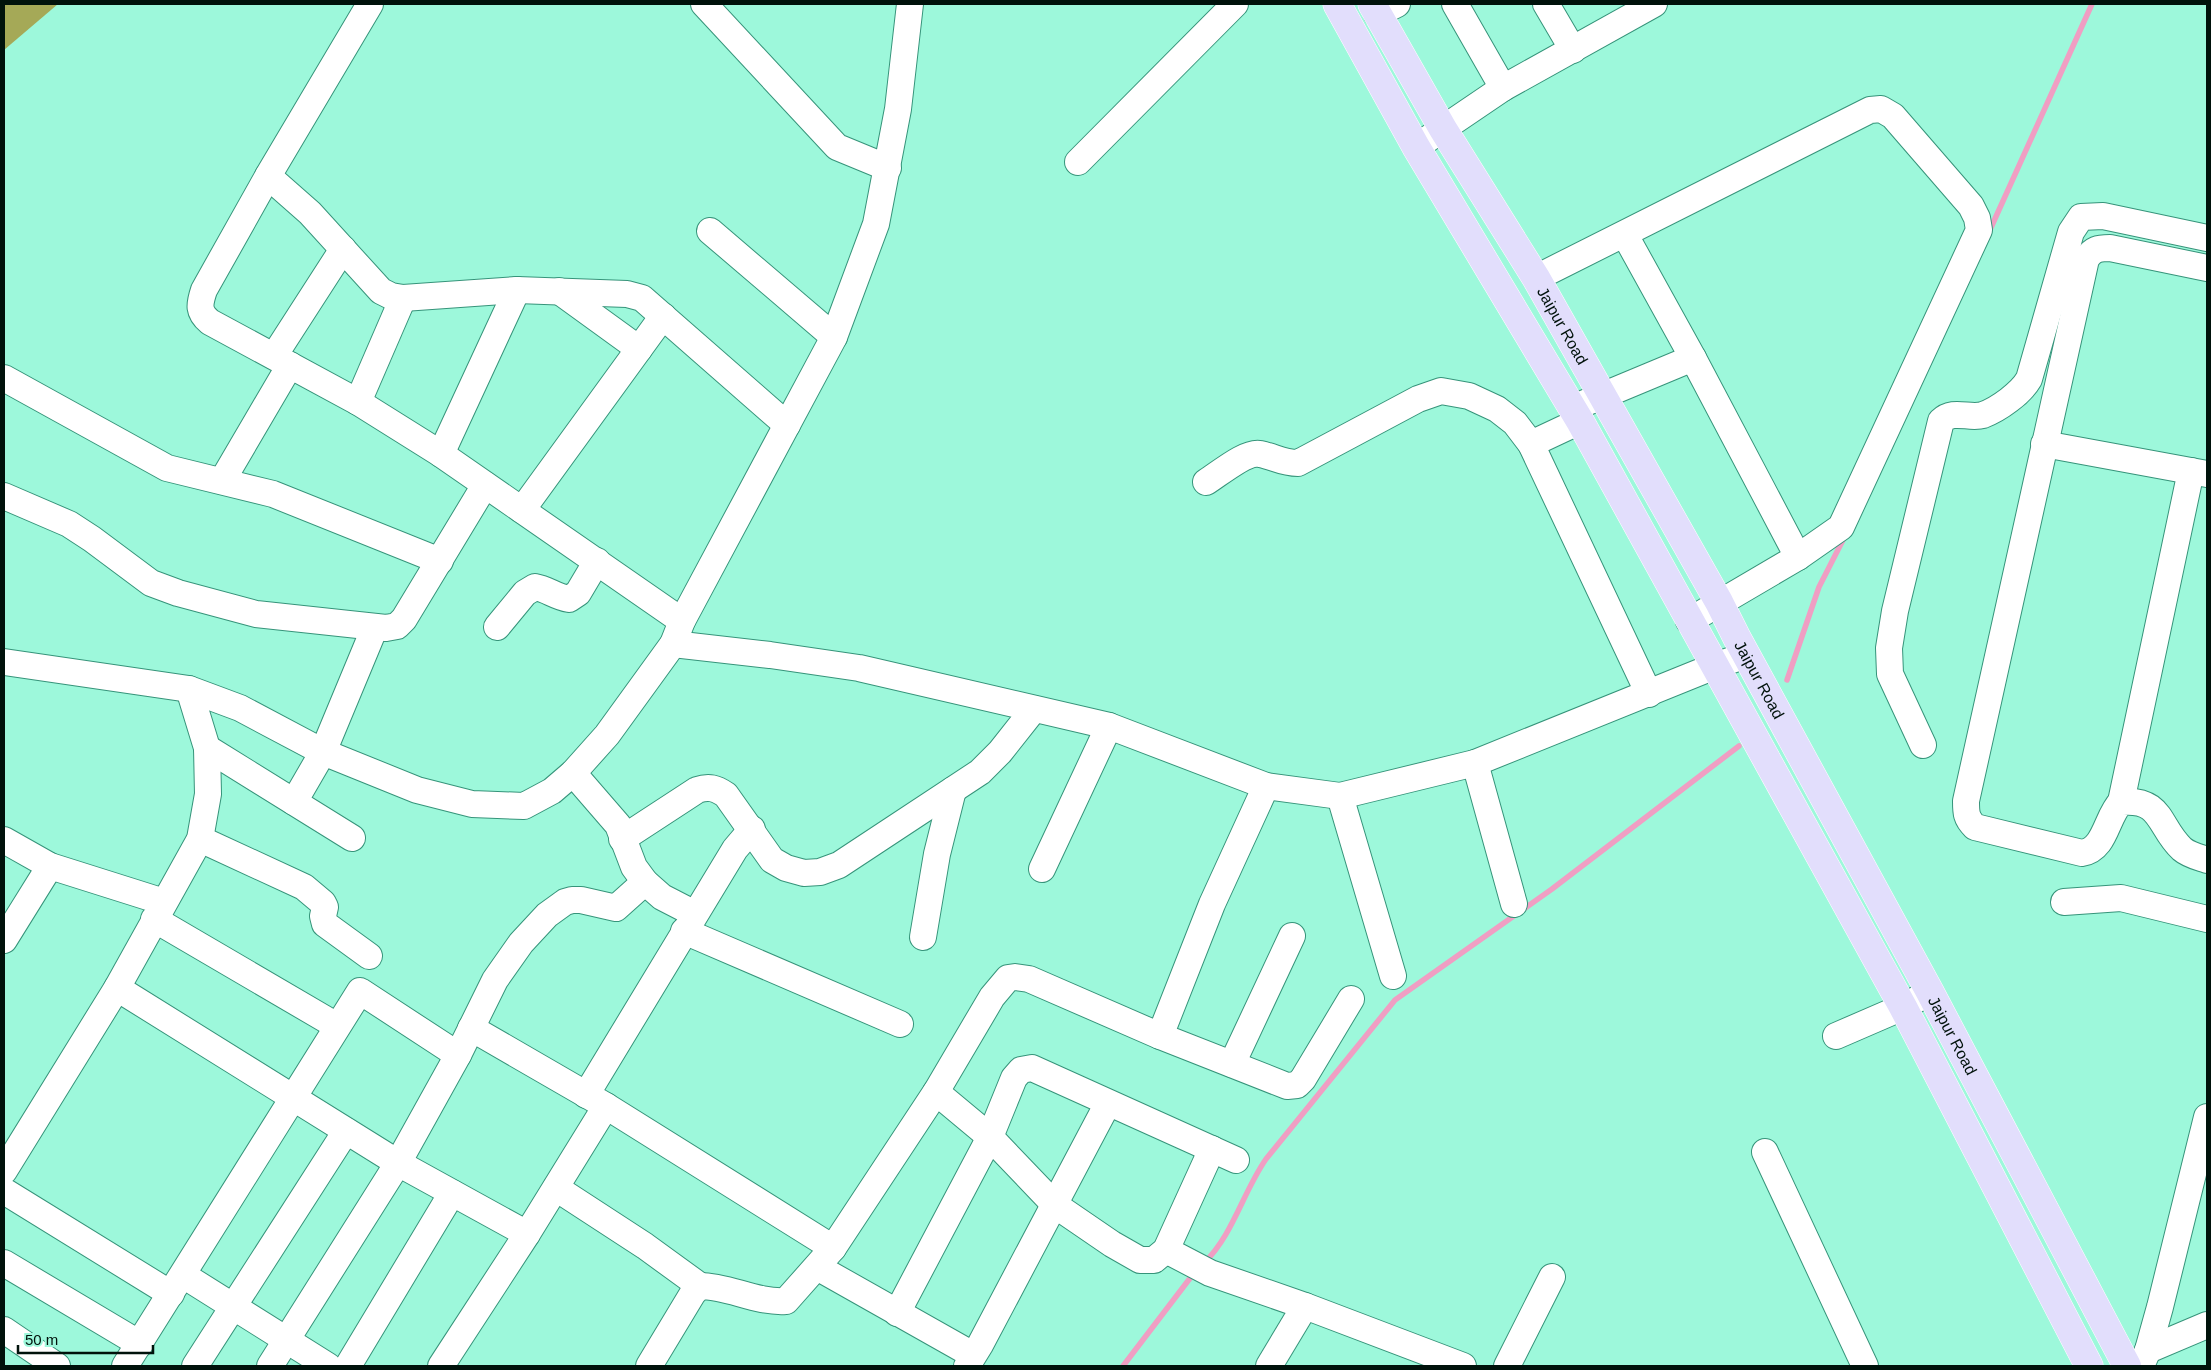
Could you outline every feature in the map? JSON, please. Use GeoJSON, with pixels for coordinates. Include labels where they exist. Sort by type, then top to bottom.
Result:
{"type":"FeatureCollection","features":[{"type":"Feature","properties":{"kind":"main road","name":"Jaipur Road"},"geometry":{"type":"LineString","coordinates":[[1337,4],[1416,147],[1577,414],[1689,621],[1903,1007],[2089,1366]]}},
{"type":"Feature","properties":{"kind":"main road","name":"Jaipur Road"},"geometry":{"type":"LineString","coordinates":[[1382,7],[1443,129],[1536,278],[1719,602],[1930,992],[2139,1361]]}},
{"type":"Feature","properties":{"kind":"street"},"geometry":{"type":"LineString","coordinates":[[370,4],[268,176],[204,290],[199,304],[202,316],[358,402],[441,454],[597,561],[677,632],[770,654],[859,668],[1034,709],[1102,739],[1266,786],[1340,796],[1475,763],[1746,655]]}},
{"type":"Feature","properties":{"kind":"street"},"geometry":{"type":"LineString","coordinates":[[704,4],[837,147],[888,168]]}},
{"type":"Feature","properties":{"kind":"street"},"geometry":{"type":"LineString","coordinates":[[4,662],[189,689],[240,708],[323,752],[417,790],[472,804],[524,806],[552,792],[573,773],[607,735],[677,632],[834,337],[876,224],[898,108],[910,4]]}},
{"type":"Feature","properties":{"kind":"street"},"geometry":{"type":"LineString","coordinates":[[1078,162],[1235,4]]}},
{"type":"Feature","properties":{"kind":"street"},"geometry":{"type":"LineString","coordinates":[[1455,4],[1503,88]]}},
{"type":"Feature","properties":{"kind":"street"},"geometry":{"type":"LineString","coordinates":[[1546,4],[1573,50]]}},
{"type":"Feature","properties":{"kind":"street"},"geometry":{"type":"LineString","coordinates":[[1416,147],[1503,88],[1654,4]]}},
{"type":"Feature","properties":{"kind":"street"},"geometry":{"type":"LineString","coordinates":[[1536,278],[1625,235],[1870,110],[1881,109],[1893,116],[1970,206],[1977,218],[1979,230],[1848,516],[1841,527],[1798,557],[1689,621]]}},
{"type":"Feature","properties":{"kind":"street"},"geometry":{"type":"LineString","coordinates":[[268,176],[310,213],[382,290],[391,296],[403,298],[517,290],[627,294],[642,298],[787,426]]}},
{"type":"Feature","properties":{"kind":"street"},"geometry":{"type":"LineString","coordinates":[[1923,744],[1890,674],[1888,661],[1895,610],[1941,420],[1946,416],[1955,414],[1982,415],[2017,395],[2024,388],[2030,379],[2069,237],[2081,217],[2103,216],[2207,238]]}},
{"type":"Feature","properties":{"kind":"street"},"geometry":{"type":"LineString","coordinates":[[710,231],[834,337]]}},
{"type":"Feature","properties":{"kind":"street"},"geometry":{"type":"LineString","coordinates":[[1625,235],[1693,358],[1798,557]]}},
{"type":"Feature","properties":{"kind":"street"},"geometry":{"type":"LineString","coordinates":[[2044,444],[2199,473],[2121,802],[2115,808],[2098,845],[2091,851],[2082,852],[1975,827],[1968,820],[1966,801],[2082,270],[2092,251],[2100,248],[2110,248],[2207,268]]}},
{"type":"Feature","properties":{"kind":"street"},"geometry":{"type":"LineString","coordinates":[[222,481],[282,361],[343,249]]}},
{"type":"Feature","properties":{"kind":"street"},"geometry":{"type":"LineString","coordinates":[[441,454],[517,290]]}},
{"type":"Feature","properties":{"kind":"street"},"geometry":{"type":"LineString","coordinates":[[559,291],[639,349]]}},
{"type":"Feature","properties":{"kind":"street"},"geometry":{"type":"LineString","coordinates":[[358,402],[403,298]]}},
{"type":"Feature","properties":{"kind":"street"},"geometry":{"type":"LineString","coordinates":[[522,510],[663,316]]}},
{"type":"Feature","properties":{"kind":"street"},"geometry":{"type":"LineString","coordinates":[[1531,444],[1602,396],[1693,358]]}},
{"type":"Feature","properties":{"kind":"street"},"geometry":{"type":"LineString","coordinates":[[4,378],[167,468],[273,494],[440,561]]}},
{"type":"Feature","properties":{"kind":"street"},"geometry":{"type":"LineString","coordinates":[[1206,482],[1249,455],[1259,454],[1286,463],[1298,463],[1418,399],[1441,391],[1469,396],[1497,409],[1515,423],[1531,444],[1650,694]]}},
{"type":"Feature","properties":{"kind":"street"},"geometry":{"type":"LineString","coordinates":[[4,496],[69,524],[151,583],[178,593],[256,614],[375,627],[397,626],[440,561],[485,484]]}},
{"type":"Feature","properties":{"kind":"street"},"geometry":{"type":"LineString","coordinates":[[497,627],[526,593],[535,587],[544,588],[558,597],[569,598],[578,592],[597,561]]}},
{"type":"Feature","properties":{"kind":"street"},"geometry":{"type":"LineString","coordinates":[[294,802],[323,752],[375,627]]}},
{"type":"Feature","properties":{"kind":"street"},"geometry":{"type":"LineString","coordinates":[[5,1166],[117,988],[200,839],[208,794],[207,748],[189,689]]}},
{"type":"Feature","properties":{"kind":"street"},"geometry":{"type":"LineString","coordinates":[[622,839],[697,790],[707,787],[717,789],[726,795],[772,860],[786,868],[804,873],[820,872],[839,865],[980,772],[1000,752],[1034,709]]}},
{"type":"Feature","properties":{"kind":"street"},"geometry":{"type":"LineString","coordinates":[[1042,869],[1102,739]]}},
{"type":"Feature","properties":{"kind":"street"},"geometry":{"type":"LineString","coordinates":[[207,748],[352,838]]}},
{"type":"Feature","properties":{"kind":"street"},"geometry":{"type":"LineString","coordinates":[[1475,763],[1514,904]]}},
{"type":"Feature","properties":{"kind":"street"},"geometry":{"type":"LineString","coordinates":[[573,773],[618,824],[634,867],[646,882],[690,923],[900,1024]]}},
{"type":"Feature","properties":{"kind":"street"},"geometry":{"type":"LineString","coordinates":[[1160,1036],[1212,904],[1266,786]]}},
{"type":"Feature","properties":{"kind":"street"},"geometry":{"type":"LineString","coordinates":[[923,937],[937,854],[953,790]]}},
{"type":"Feature","properties":{"kind":"street"},"geometry":{"type":"LineString","coordinates":[[1340,796],[1393,976]]}},
{"type":"Feature","properties":{"kind":"street"},"geometry":{"type":"LineString","coordinates":[[2121,802],[2144,803],[2150,806],[2158,813],[2180,847],[2188,853],[2207,860]]}},
{"type":"Feature","properties":{"kind":"street"},"geometry":{"type":"LineString","coordinates":[[441,1366],[556,1188],[596,1101],[690,923],[735,849],[752,830]]}},
{"type":"Feature","properties":{"kind":"street"},"geometry":{"type":"LineString","coordinates":[[200,839],[304,887],[323,902],[325,907],[323,916],[326,924],[369,956]]}},
{"type":"Feature","properties":{"kind":"street"},"geometry":{"type":"LineString","coordinates":[[4,840],[50,866],[159,910],[337,1026]]}},
{"type":"Feature","properties":{"kind":"street"},"geometry":{"type":"LineString","coordinates":[[4,940],[50,866]]}},
{"type":"Feature","properties":{"kind":"street"},"geometry":{"type":"LineString","coordinates":[[270,1366],[398,1163],[458,1055],[495,980],[521,943],[556,907],[572,900],[616,908],[646,882]]}},
{"type":"Feature","properties":{"kind":"street"},"geometry":{"type":"LineString","coordinates":[[2064,902],[2121,898],[2207,919]]}},
{"type":"Feature","properties":{"kind":"street"},"geometry":{"type":"LineString","coordinates":[[1232,1064],[1292,936]]}},
{"type":"Feature","properties":{"kind":"street"},"geometry":{"type":"LineString","coordinates":[[556,1188],[645,1246],[700,1286],[711,1286],[773,1302],[786,1301],[825,1257],[936,1092],[992,997],[1008,978],[1029,979],[1160,1036],[1287,1086],[1297,1085],[1316,1060],[1351,999]]}},
{"type":"Feature","properties":{"kind":"street"},"geometry":{"type":"LineString","coordinates":[[117,988],[398,1163],[527,1234]]}},
{"type":"Feature","properties":{"kind":"street"},"geometry":{"type":"LineString","coordinates":[[125,1366],[360,991],[458,1055]]}},
{"type":"Feature","properties":{"kind":"street"},"geometry":{"type":"LineString","coordinates":[[1836,1036],[1903,1007],[1930,992]]}},
{"type":"Feature","properties":{"kind":"street"},"geometry":{"type":"LineString","coordinates":[[471,1028],[596,1101],[825,1257],[897,1313],[970,1361],[1108,1103]]}},
{"type":"Feature","properties":{"kind":"street"},"geometry":{"type":"LineString","coordinates":[[897,1313],[990,1138],[1014,1078],[1021,1070],[1032,1068],[1236,1160]]}},
{"type":"Feature","properties":{"kind":"street"},"geometry":{"type":"LineString","coordinates":[[936,1092],[990,1138],[1055,1205],[1119,1249],[1140,1260],[1188,1261],[1463,1366]]}},
{"type":"Feature","properties":{"kind":"street"},"geometry":{"type":"LineString","coordinates":[[2139,1361],[2207,1117]]}},
{"type":"Feature","properties":{"kind":"street"},"geometry":{"type":"LineString","coordinates":[[195,1366],[346,1131]]}},
{"type":"Feature","properties":{"kind":"street"},"geometry":{"type":"LineString","coordinates":[[1188,1261],[1212,1149]]}},
{"type":"Feature","properties":{"kind":"street"},"geometry":{"type":"LineString","coordinates":[[1765,1152],[1865,1366]]}},
{"type":"Feature","properties":{"kind":"street"},"geometry":{"type":"LineString","coordinates":[[4,1191],[177,1285],[233,1307],[328,1366]]}},
{"type":"Feature","properties":{"kind":"street"},"geometry":{"type":"LineString","coordinates":[[348,1366],[452,1193]]}},
{"type":"Feature","properties":{"kind":"street"},"geometry":{"type":"LineString","coordinates":[[4,1263],[140,1344]]}},
{"type":"Feature","properties":{"kind":"street"},"geometry":{"type":"LineString","coordinates":[[1507,1366],[1552,1277]]}},
{"type":"Feature","properties":{"kind":"street"},"geometry":{"type":"LineString","coordinates":[[649,1366],[693,1293],[700,1286]]}},
{"type":"Feature","properties":{"kind":"street"},"geometry":{"type":"LineString","coordinates":[[1269,1366],[1305,1306]]}},
{"type":"Feature","properties":{"kind":"street"},"geometry":{"type":"LineString","coordinates":[[2139,1361],[2207,1325]]}},
{"type":"Feature","properties":{"kind":"street"},"geometry":{"type":"LineString","coordinates":[[4,1330],[57,1366]]}},
{"type":"Feature","properties":{"kind":"green space"},"geometry":{"type":"Polygon","coordinates":[[[4,4],[58,4],[4,50],[4,4]]]}},
{"type":"Feature","properties":{"kind":"waterway"},"geometry":{"type":"LineString","coordinates":[[1989,232],[2092,4]]}},
{"type":"Feature","properties":{"kind":"waterway"},"geometry":{"type":"LineString","coordinates":[[1787,680],[1819,587],[1845,536]]}},
{"type":"Feature","properties":{"kind":"waterway"},"geometry":{"type":"LineString","coordinates":[[1204,1263],[1223,1240],[1266,1159],[1395,1000],[1552,889],[1739,746]]}},
{"type":"Feature","properties":{"kind":"waterway"},"geometry":{"type":"LineString","coordinates":[[1123,1366],[1194,1273]]}}]}
